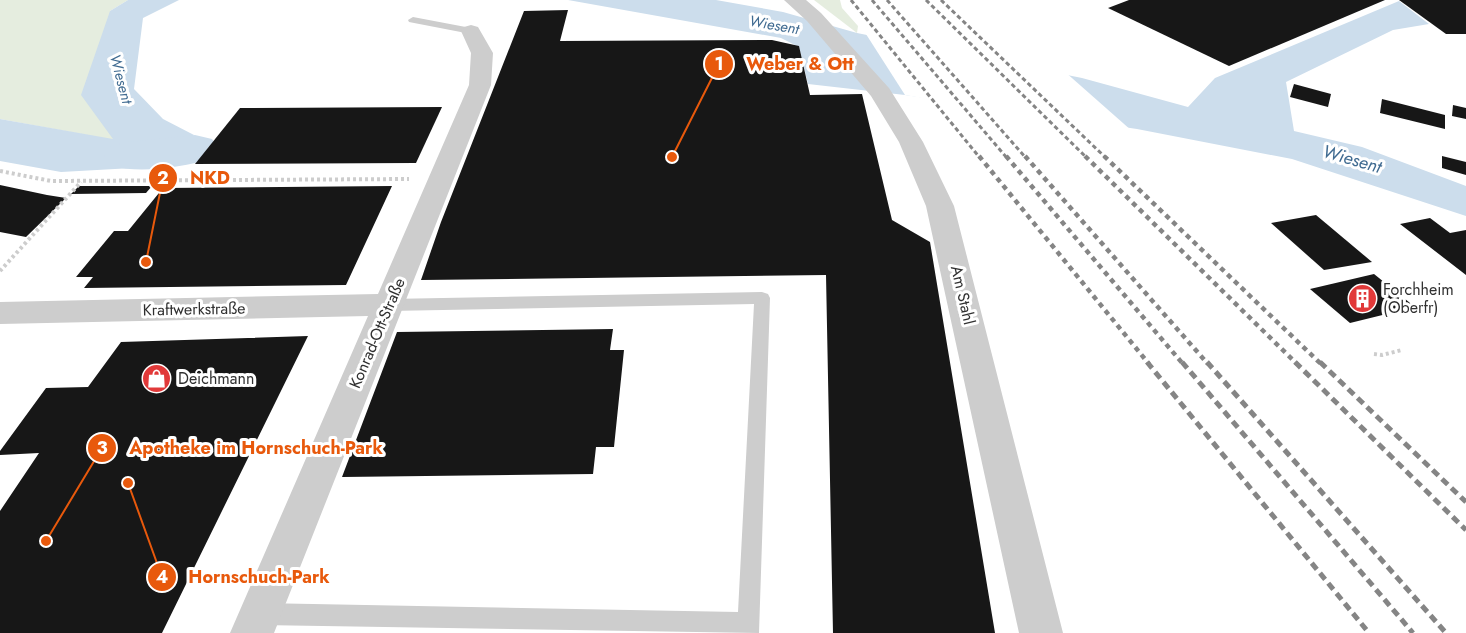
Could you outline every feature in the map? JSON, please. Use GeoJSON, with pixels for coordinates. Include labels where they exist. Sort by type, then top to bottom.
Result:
{"type":"FeatureCollection","features":[{"type":"Feature","properties":{"kind":"street","name":"Am Stahl"},"geometry":{"type":"LineString","coordinates":[[794,0],[814,17],[881,93],[911,142],[940,206],[1041,633]]}},
{"type":"Feature","properties":{"kind":"street","name":"Konrad-Ott-Straße"},"geometry":{"type":"LineString","coordinates":[[256,623],[480,85],[482,54],[471,31]]}},
{"type":"Feature","properties":{"kind":"street","name":"Kraftwerkstraße"},"geometry":{"type":"LineString","coordinates":[[4,317],[389,304]]}},
{"type":"Feature","properties":{"kind":"lane"},"geometry":{"type":"LineString","coordinates":[[413,20],[471,31]]}},
{"type":"Feature","properties":{"kind":"lane"},"geometry":{"type":"LineString","coordinates":[[256,623],[748,628],[762,298],[389,304]]}},
{"type":"Feature","properties":{"kind":"path"},"geometry":{"type":"LineString","coordinates":[[0,171],[51,181],[440,178]]}},
{"type":"Feature","properties":{"kind":"path"},"geometry":{"type":"LineString","coordinates":[[0,271],[82,181]]}},
{"type":"Feature","properties":{"kind":"path"},"geometry":{"type":"LineString","coordinates":[[1374,354],[1382,355],[1402,350]]}},
{"type":"Feature","properties":{"kind":"shaded area"},"geometry":{"type":"Polygon","coordinates":[[[0,0],[128,0],[110,11],[114,140],[0,119],[0,0]]]}},
{"type":"Feature","properties":{"kind":"shaded area"},"geometry":{"type":"Polygon","coordinates":[[[814,0],[840,0],[842,8],[858,26],[857,33],[814,0]]]}},
{"type":"Feature","properties":{"kind":"water"},"geometry":{"type":"Polygon","coordinates":[[[128,0],[179,0],[143,18],[134,89],[163,119],[194,135],[169,166],[61,172],[0,161],[0,119],[113,139],[81,95],[110,11],[128,0]]]}},
{"type":"Feature","properties":{"kind":"water"},"geometry":{"type":"Polygon","coordinates":[[[568,0],[716,0],[783,12],[857,33],[1082,78],[1188,107],[1215,78],[1399,1],[1429,24],[1393,30],[1286,82],[1294,131],[1362,147],[1466,186],[1466,216],[1292,159],[1137,129],[905,95],[808,84],[799,47],[781,38],[568,0]]]}},
{"type":"Feature","properties":{"kind":"pier"},"geometry":{"type":"Polygon","coordinates":[[[864,31],[1064,71],[1132,131],[905,95],[864,31]]]}},
{"type":"Feature","properties":{"kind":"building"},"geometry":{"type":"Polygon","coordinates":[[[1129,0],[1385,0],[1229,66],[1108,8],[1129,0]]]}},
{"type":"Feature","properties":{"kind":"building"},"geometry":{"type":"Polygon","coordinates":[[[1399,0],[1466,0],[1466,34],[1446,34],[1399,0]]]}},
{"type":"Feature","properties":{"kind":"building"},"geometry":{"type":"Polygon","coordinates":[[[568,10],[560,41],[772,40],[799,46],[810,95],[862,94],[892,220],[930,242],[995,633],[833,633],[826,275],[421,280],[441,222],[524,11],[568,10]]]}},
{"type":"Feature","properties":{"kind":"building"},"geometry":{"type":"Polygon","coordinates":[[[1294,84],[1331,94],[1328,107],[1290,97],[1294,84]]]}},
{"type":"Feature","properties":{"kind":"building"},"geometry":{"type":"Polygon","coordinates":[[[1382,99],[1445,115],[1445,129],[1380,113],[1382,99]]]}},
{"type":"Feature","properties":{"kind":"building"},"geometry":{"type":"Polygon","coordinates":[[[1453,105],[1466,108],[1466,119],[1452,116],[1453,105]]]}},
{"type":"Feature","properties":{"kind":"building"},"geometry":{"type":"Polygon","coordinates":[[[442,107],[416,163],[195,164],[240,108],[442,107]]]}},
{"type":"Feature","properties":{"kind":"building"},"geometry":{"type":"Polygon","coordinates":[[[1442,156],[1466,162],[1466,175],[1442,168],[1442,156]]]}},
{"type":"Feature","properties":{"kind":"building"},"geometry":{"type":"Polygon","coordinates":[[[0,185],[66,198],[26,237],[0,232],[0,185]]]}},
{"type":"Feature","properties":{"kind":"building"},"geometry":{"type":"Polygon","coordinates":[[[79,186],[152,186],[146,193],[71,194],[79,186]]]}},
{"type":"Feature","properties":{"kind":"building"},"geometry":{"type":"Polygon","coordinates":[[[392,186],[346,285],[84,288],[93,277],[76,277],[114,231],[128,231],[163,188],[392,186]]]}},
{"type":"Feature","properties":{"kind":"building"},"geometry":{"type":"Polygon","coordinates":[[[1316,215],[1372,262],[1324,270],[1271,223],[1316,215]]]}},
{"type":"Feature","properties":{"kind":"building"},"geometry":{"type":"Polygon","coordinates":[[[1430,218],[1450,233],[1466,230],[1466,275],[1400,224],[1430,218]]]}},
{"type":"Feature","properties":{"kind":"building","name":"Forchheim (Oberfr)"},"geometry":{"type":"Polygon","coordinates":[[[1374,274],[1415,307],[1350,323],[1310,289],[1374,274]]]}},
{"type":"Feature","properties":{"kind":"building"},"geometry":{"type":"Polygon","coordinates":[[[613,329],[610,350],[624,350],[614,447],[596,447],[593,474],[342,477],[397,332],[613,329]]]}},
{"type":"Feature","properties":{"kind":"building"},"geometry":{"type":"Polygon","coordinates":[[[308,336],[162,633],[0,633],[0,511],[39,453],[0,455],[0,451],[46,388],[88,387],[121,342],[308,336]]]}},
{"type":"Feature","properties":{"kind":"waterway","name":"Wiesent"},"geometry":{"type":"LineString","coordinates":[[128,156],[195,149]]}},
{"type":"Feature","properties":{"kind":"railway"},"geometry":{"type":"LineString","coordinates":[[851,0],[980,158]]}},
{"type":"Feature","properties":{"kind":"railway"},"geometry":{"type":"LineString","coordinates":[[872,0],[1007,158]]}},
{"type":"Feature","properties":{"kind":"railway"},"geometry":{"type":"LineString","coordinates":[[887,0],[1026,158]]}},
{"type":"Feature","properties":{"kind":"railway"},"geometry":{"type":"LineString","coordinates":[[926,0],[1087,158]]}},
{"type":"Feature","properties":{"kind":"railway"},"geometry":{"type":"LineString","coordinates":[[941,0],[1106,158]]}},
{"type":"Feature","properties":{"kind":"railway"},"geometry":{"type":"LineString","coordinates":[[979,156],[1149,364]]}},
{"type":"Feature","properties":{"kind":"railway"},"geometry":{"type":"LineString","coordinates":[[1006,156],[1183,364]]}},
{"type":"Feature","properties":{"kind":"railway"},"geometry":{"type":"LineString","coordinates":[[1025,156],[1208,364]]}},
{"type":"Feature","properties":{"kind":"railway"},"geometry":{"type":"LineString","coordinates":[[1085,156],[1297,364]]}},
{"type":"Feature","properties":{"kind":"railway"},"geometry":{"type":"LineString","coordinates":[[1104,156],[1321,364]]}},
{"type":"Feature","properties":{"kind":"railway"},"geometry":{"type":"LineString","coordinates":[[1147,362],[1369,633]]}},
{"type":"Feature","properties":{"kind":"railway"},"geometry":{"type":"LineString","coordinates":[[1182,362],[1413,633]]}},
{"type":"Feature","properties":{"kind":"railway"},"geometry":{"type":"LineString","coordinates":[[1207,362],[1446,633]]}},
{"type":"Feature","properties":{"kind":"railway"},"geometry":{"type":"LineString","coordinates":[[1295,362],[1466,530]]}},
{"type":"Feature","properties":{"kind":"railway"},"geometry":{"type":"LineString","coordinates":[[1320,362],[1466,502]]}},
{"type":"Feature","properties":{"kind":"place","name":"Weber & Ott"},"geometry":{"type":"Point","coordinates":[672,157]}},
{"type":"Feature","properties":{"kind":"place","name":"NKD"},"geometry":{"type":"Point","coordinates":[146,262]}},
{"type":"Feature","properties":{"kind":"place","name":"Forchheim (Oberfr)"},"geometry":{"type":"Point","coordinates":[1362,298]}},
{"type":"Feature","properties":{"kind":"place","name":"Deichmann"},"geometry":{"type":"Point","coordinates":[157,378]}},
{"type":"Feature","properties":{"kind":"place","name":"Hornschuch-Park"},"geometry":{"type":"Point","coordinates":[128,483]}},
{"type":"Feature","properties":{"kind":"place","name":"Apotheke im Hornschuch-Park"},"geometry":{"type":"Point","coordinates":[46,541]}}]}
